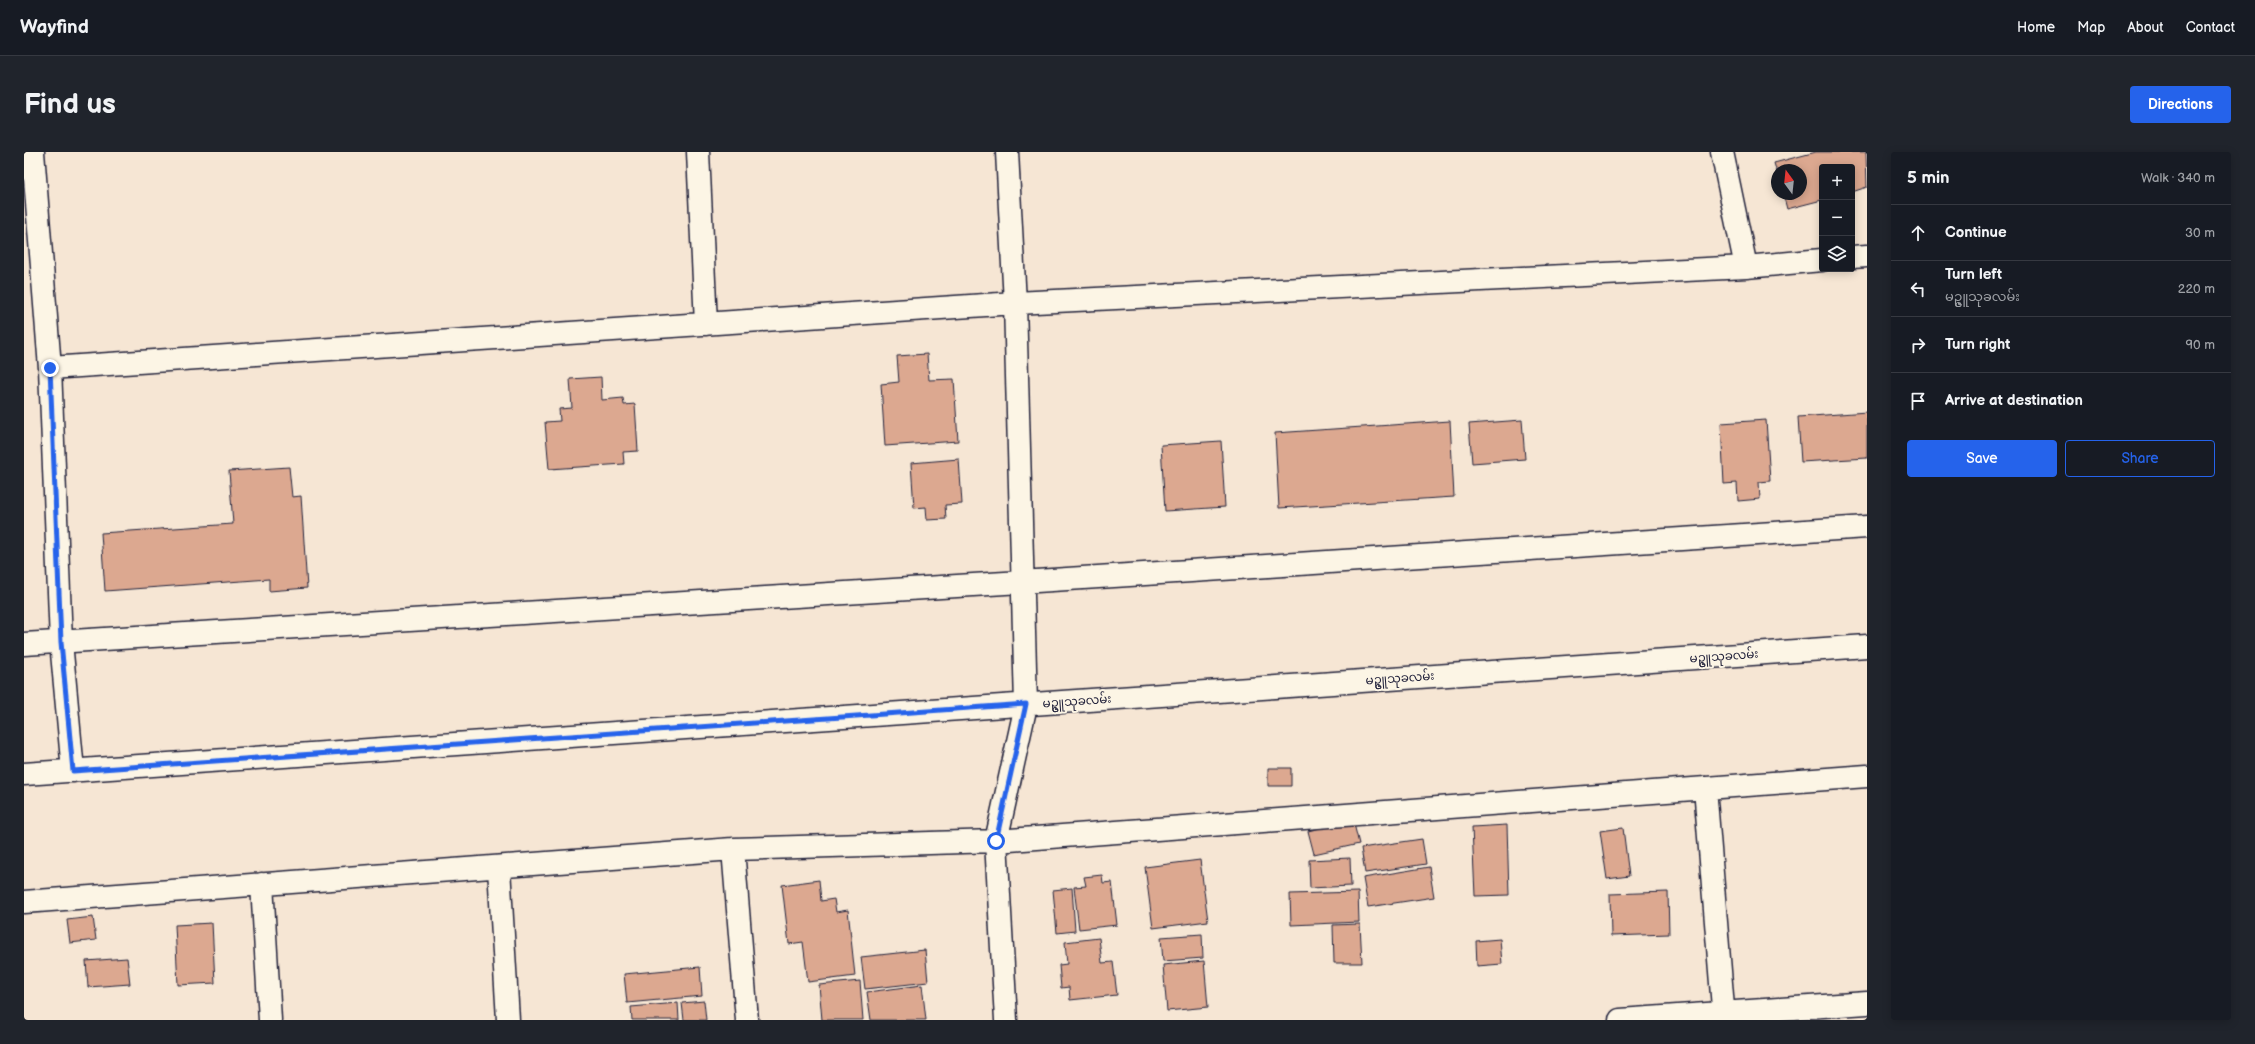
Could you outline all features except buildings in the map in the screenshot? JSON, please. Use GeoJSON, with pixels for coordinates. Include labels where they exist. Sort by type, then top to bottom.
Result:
{"type":"FeatureCollection","features":[{"type":"Feature","properties":{"kind":"street"},"geometry":{"type":"LineString","coordinates":[[32,152],[50,368],[61,642],[73,771]]}},
{"type":"Feature","properties":{"kind":"street"},"geometry":{"type":"LineString","coordinates":[[698,152],[706,324]]}},
{"type":"Feature","properties":{"kind":"street"},"geometry":{"type":"LineString","coordinates":[[1006,152],[1015,303],[1021,582],[1026,704],[996,841],[1006,1020]]}},
{"type":"Feature","properties":{"kind":"street"},"geometry":{"type":"LineString","coordinates":[[1722,152],[1746,267]]}},
{"type":"Feature","properties":{"kind":"street"},"geometry":{"type":"LineString","coordinates":[[1855,257],[1867,256]]}},
{"type":"Feature","properties":{"kind":"street"},"geometry":{"type":"LineString","coordinates":[[50,368],[1015,303],[1746,267],[1819,260]]}},
{"type":"Feature","properties":{"kind":"street"},"geometry":{"type":"LineString","coordinates":[[24,644],[1021,582],[1867,527]]}},
{"type":"Feature","properties":{"kind":"street","name":"မဥ္ဇူသုခလမ်း"},"geometry":{"type":"LineString","coordinates":[[24,774],[1867,646]]}},
{"type":"Feature","properties":{"kind":"street"},"geometry":{"type":"LineString","coordinates":[[24,902],[499,868],[733,849],[996,841],[1867,776]]}},
{"type":"Feature","properties":{"kind":"street"},"geometry":{"type":"LineString","coordinates":[[1705,788],[1724,1017]]}},
{"type":"Feature","properties":{"kind":"street"},"geometry":{"type":"LineString","coordinates":[[733,849],[747,1020]]}},
{"type":"Feature","properties":{"kind":"street"},"geometry":{"type":"LineString","coordinates":[[499,868],[508,1020]]}},
{"type":"Feature","properties":{"kind":"street"},"geometry":{"type":"LineString","coordinates":[[262,884],[270,1020]]}},
{"type":"Feature","properties":{"kind":"street"},"geometry":{"type":"LineString","coordinates":[[1620,1020],[1724,1017],[1867,1003]]}},
{"type":"Feature","properties":{"kind":"route"},"geometry":{"type":"LineString","coordinates":[[50,368],[61,642],[73,771],[1026,704],[996,841]]}}]}
